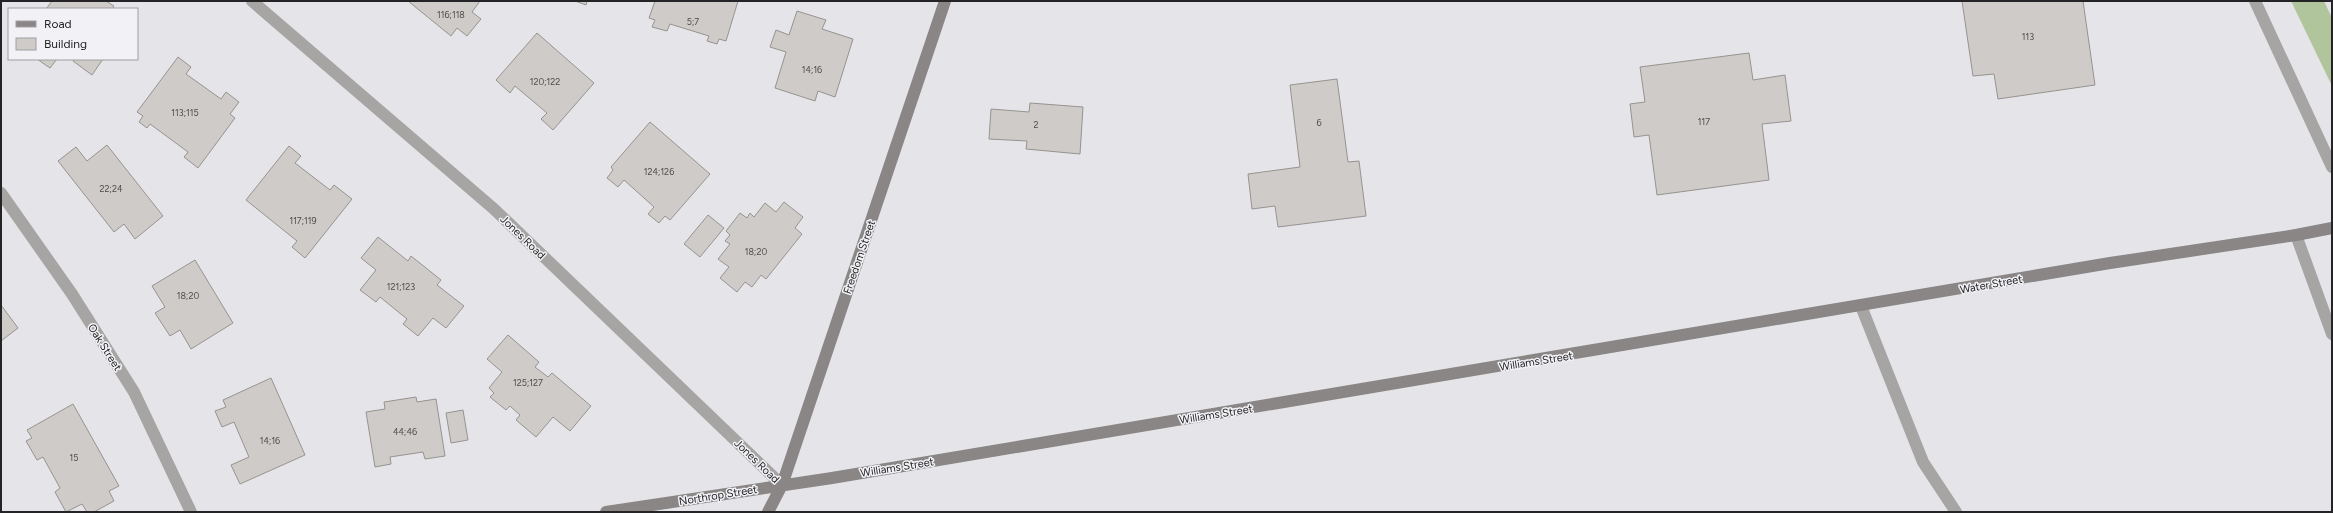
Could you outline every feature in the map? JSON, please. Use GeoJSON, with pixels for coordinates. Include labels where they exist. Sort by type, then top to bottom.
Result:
{"type":"FeatureCollection","features":[{"type":"Feature","properties":{"kind":"street","name":"Jones Road"},"geometry":{"type":"LineString","coordinates":[[252,1],[494,209],[782,485]]}},
{"type":"Feature","properties":{"kind":"street","name":"Freedom Street"},"geometry":{"type":"LineString","coordinates":[[768,512],[782,485],[945,1]]}},
{"type":"Feature","properties":{"kind":"street"},"geometry":{"type":"LineString","coordinates":[[2255,1],[2332,167]]}},
{"type":"Feature","properties":{"kind":"street","name":"Oak Street"},"geometry":{"type":"LineString","coordinates":[[1,193],[72,294],[134,392],[191,512]]}},
{"type":"Feature","properties":{"kind":"street","name":"Water Street"},"geometry":{"type":"LineString","coordinates":[[1650,342],[2110,263],[2296,236],[2332,228]]}},
{"type":"Feature","properties":{"kind":"street"},"geometry":{"type":"LineString","coordinates":[[2296,236],[2332,334]]}},
{"type":"Feature","properties":{"kind":"street"},"geometry":{"type":"LineString","coordinates":[[1861,306],[1923,462],[1956,512]]}},
{"type":"Feature","properties":{"kind":"street","name":"Williams Street"},"geometry":{"type":"LineString","coordinates":[[782,485],[1650,342]]}},
{"type":"Feature","properties":{"kind":"street","name":"Northrop Street"},"geometry":{"type":"LineString","coordinates":[[606,512],[782,485]]}},
{"type":"Feature","properties":{"kind":"green space"},"geometry":{"type":"Polygon","coordinates":[[[2291,1],[2324,1],[2332,18],[2332,86],[2291,1]]]}},
{"type":"Feature","properties":{"kind":"building"},"geometry":{"type":"Polygon","coordinates":[[[52,1],[106,1],[114,6],[113,8],[47,8],[52,1]]]}},
{"type":"Feature","properties":{"kind":"building"},"geometry":{"type":"Polygon","coordinates":[[[408,1],[480,1],[472,12],[481,19],[467,36],[457,28],[451,36],[408,1]]]}},
{"type":"Feature","properties":{"kind":"building"},"geometry":{"type":"Polygon","coordinates":[[[575,1],[587,1],[586,5],[575,1]]]}},
{"type":"Feature","properties":{"kind":"building"},"geometry":{"type":"Polygon","coordinates":[[[655,1],[738,1],[726,41],[719,39],[717,44],[707,41],[709,36],[670,24],[667,31],[652,27],[655,20],[649,18],[655,1]]]}},
{"type":"Feature","properties":{"kind":"building"},"geometry":{"type":"Polygon","coordinates":[[[1962,1],[2083,1],[2095,85],[1998,99],[1994,74],[1973,76],[1962,1]]]}},
{"type":"Feature","properties":{"kind":"building"},"geometry":{"type":"Polygon","coordinates":[[[797,11],[826,20],[822,29],[853,39],[835,97],[818,91],[815,101],[775,88],[786,52],[770,47],[776,30],[789,35],[797,11]]]}},
{"type":"Feature","properties":{"kind":"building"},"geometry":{"type":"Polygon","coordinates":[[[537,33],[594,83],[553,130],[541,119],[547,113],[515,86],[510,93],[496,80],[537,33]]]}},
{"type":"Feature","properties":{"kind":"building"},"geometry":{"type":"Polygon","coordinates":[[[1749,53],[1753,80],[1785,75],[1791,121],[1762,124],[1769,180],[1657,195],[1649,135],[1634,137],[1630,104],[1645,102],[1640,67],[1749,53]]]}},
{"type":"Feature","properties":{"kind":"building"},"geometry":{"type":"Polygon","coordinates":[[[178,57],[191,67],[186,74],[221,99],[226,92],[239,102],[230,114],[235,118],[198,168],[184,157],[188,152],[150,124],[147,128],[139,122],[143,116],[137,112],[178,57]]]}},
{"type":"Feature","properties":{"kind":"building"},"geometry":{"type":"Polygon","coordinates":[[[38,60],[56,60],[50,68],[38,60]]]}},
{"type":"Feature","properties":{"kind":"building"},"geometry":{"type":"Polygon","coordinates":[[[74,60],[102,60],[92,75],[73,61],[74,60]]]}},
{"type":"Feature","properties":{"kind":"building"},"geometry":{"type":"Polygon","coordinates":[[[1337,79],[1348,162],[1359,161],[1366,216],[1278,227],[1275,206],[1252,209],[1248,174],[1300,167],[1290,85],[1337,79]]]}},
{"type":"Feature","properties":{"kind":"building"},"geometry":{"type":"Polygon","coordinates":[[[1030,103],[1083,107],[1080,154],[1026,149],[1027,141],[989,139],[991,109],[1029,112],[1030,103]]]}},
{"type":"Feature","properties":{"kind":"building"},"geometry":{"type":"Polygon","coordinates":[[[650,122],[710,174],[670,220],[665,216],[659,223],[648,214],[654,207],[624,180],[618,187],[607,178],[613,170],[611,167],[650,122]]]}},
{"type":"Feature","properties":{"kind":"building"},"geometry":{"type":"Polygon","coordinates":[[[107,145],[163,216],[135,239],[124,224],[114,232],[58,161],[76,147],[87,161],[107,145]]]}},
{"type":"Feature","properties":{"kind":"building"},"geometry":{"type":"Polygon","coordinates":[[[289,146],[301,156],[295,163],[330,190],[334,185],[352,199],[305,258],[292,247],[297,241],[246,200],[289,146]]]}},
{"type":"Feature","properties":{"kind":"building"},"geometry":{"type":"Polygon","coordinates":[[[784,202],[803,217],[795,228],[802,234],[766,279],[761,275],[752,287],[745,282],[737,292],[720,278],[729,267],[718,259],[730,244],[725,241],[730,235],[726,231],[740,213],[747,218],[750,213],[754,217],[765,203],[776,212],[784,202]]]}},
{"type":"Feature","properties":{"kind":"building"},"geometry":{"type":"Polygon","coordinates":[[[708,215],[724,228],[700,257],[684,244],[708,215]]]}},
{"type":"Feature","properties":{"kind":"building"},"geometry":{"type":"Polygon","coordinates":[[[378,237],[408,261],[411,256],[441,280],[437,285],[464,306],[446,328],[433,318],[418,336],[403,324],[407,319],[380,297],[376,302],[360,290],[376,270],[361,258],[378,237]]]}},
{"type":"Feature","properties":{"kind":"building"},"geometry":{"type":"Polygon","coordinates":[[[195,260],[233,323],[191,349],[180,330],[170,336],[155,313],[165,307],[152,286],[195,260]]]}},
{"type":"Feature","properties":{"kind":"building"},"geometry":{"type":"Polygon","coordinates":[[[1,305],[18,328],[1,341],[1,305]]]}},
{"type":"Feature","properties":{"kind":"building"},"geometry":{"type":"Polygon","coordinates":[[[508,335],[539,362],[535,367],[548,377],[552,373],[591,406],[570,431],[553,417],[536,437],[516,420],[520,415],[510,406],[506,410],[490,397],[494,393],[489,388],[502,372],[487,359],[508,335]]]}},
{"type":"Feature","properties":{"kind":"building"},"geometry":{"type":"Polygon","coordinates":[[[271,378],[305,455],[240,484],[231,465],[249,457],[234,422],[222,427],[215,411],[226,407],[223,400],[271,378]]]}},
{"type":"Feature","properties":{"kind":"building"},"geometry":{"type":"Polygon","coordinates":[[[416,397],[417,402],[436,399],[445,456],[425,459],[423,452],[390,457],[391,464],[375,467],[366,412],[385,409],[384,402],[416,397]]]}},
{"type":"Feature","properties":{"kind":"building"},"geometry":{"type":"Polygon","coordinates":[[[73,404],[119,486],[109,491],[114,501],[94,512],[87,512],[82,504],[66,512],[55,492],[60,488],[43,457],[37,460],[26,441],[32,438],[27,430],[73,404]]]}},
{"type":"Feature","properties":{"kind":"building"},"geometry":{"type":"Polygon","coordinates":[[[463,410],[468,440],[451,443],[446,413],[463,410]]]}}]}
